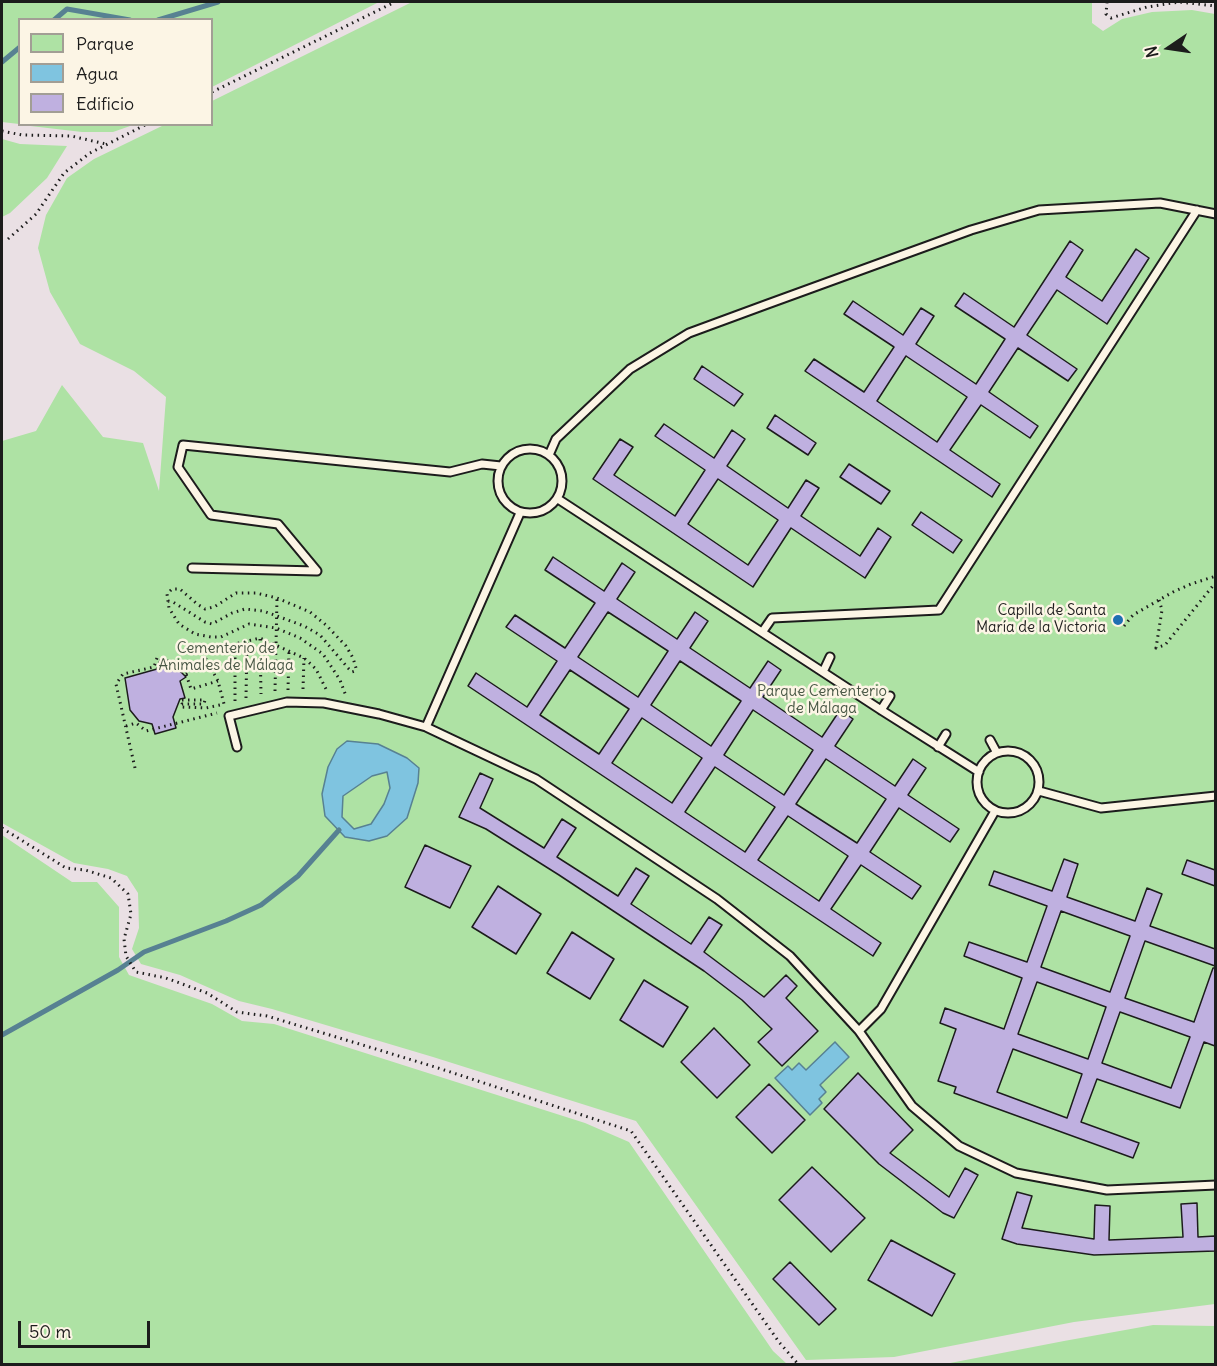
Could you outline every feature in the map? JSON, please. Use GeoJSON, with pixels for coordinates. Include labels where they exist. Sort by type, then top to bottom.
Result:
{"type":"FeatureCollection","features":[{"type":"Feature","properties":{"kind":"lane"},"geometry":{"type":"LineString","coordinates":[[549,455],[556,438],[630,369],[689,333],[971,230],[1040,210],[1160,202],[1215,214]]}},
{"type":"Feature","properties":{"kind":"lane"},"geometry":{"type":"LineString","coordinates":[[763,631],[772,618],[939,610],[1197,210]]}},
{"type":"Feature","properties":{"kind":"lane"},"geometry":{"type":"LineString","coordinates":[[192,568],[317,571],[278,524],[212,515],[178,467],[183,444],[450,471],[482,464],[501,466]]}},
{"type":"Feature","properties":{"kind":"lane"},"geometry":{"type":"LineString","coordinates":[[522,449],[537,449],[549,455],[560,468],[563,483],[558,499],[548,509],[534,514],[520,513],[508,506],[500,494],[497,480],[501,466],[510,455],[522,449]]}},
{"type":"Feature","properties":{"kind":"lane"},"geometry":{"type":"LineString","coordinates":[[558,499],[938,747],[979,771]]}},
{"type":"Feature","properties":{"kind":"lane"},"geometry":{"type":"LineString","coordinates":[[426,727],[520,513]]}},
{"type":"Feature","properties":{"kind":"lane"},"geometry":{"type":"LineString","coordinates":[[823,672],[830,657]]}},
{"type":"Feature","properties":{"kind":"lane"},"geometry":{"type":"LineString","coordinates":[[881,710],[890,696]]}},
{"type":"Feature","properties":{"kind":"lane"},"geometry":{"type":"LineString","coordinates":[[237,747],[229,716],[287,702],[324,703],[379,714],[426,727],[536,779],[717,899],[790,956],[859,1031],[912,1107],[959,1146],[1016,1173],[1107,1190],[1215,1185]]}},
{"type":"Feature","properties":{"kind":"lane"},"geometry":{"type":"LineString","coordinates":[[938,747],[946,734]]}},
{"type":"Feature","properties":{"kind":"lane"},"geometry":{"type":"LineString","coordinates":[[990,740],[997,753]]}},
{"type":"Feature","properties":{"kind":"lane"},"geometry":{"type":"LineString","coordinates":[[1011,751],[1024,755],[1034,764],[1040,777],[1039,790],[1033,803],[1022,811],[1009,814],[995,811],[979,795],[977,783],[979,771],[989,757],[997,753],[1011,751]]}},
{"type":"Feature","properties":{"kind":"lane"},"geometry":{"type":"LineString","coordinates":[[1039,790],[1101,808],[1215,796]]}},
{"type":"Feature","properties":{"kind":"lane"},"geometry":{"type":"LineString","coordinates":[[859,1031],[881,1009],[995,811]]}},
{"type":"Feature","properties":{"kind":"path"},"geometry":{"type":"LineString","coordinates":[[213,92],[395,2]]}},
{"type":"Feature","properties":{"kind":"path"},"geometry":{"type":"LineString","coordinates":[[1107,2],[1106,14],[1111,18],[1147,7],[1179,2],[1215,6]]}},
{"type":"Feature","properties":{"kind":"path"},"geometry":{"type":"LineString","coordinates":[[8,239],[36,214],[64,173],[90,153],[143,126]]}},
{"type":"Feature","properties":{"kind":"path"},"geometry":{"type":"LineString","coordinates":[[2,131],[22,135],[71,136],[107,144]]}},
{"type":"Feature","properties":{"kind":"path"},"geometry":{"type":"LineString","coordinates":[[1125,626],[1133,615],[1159,600],[1191,584],[1215,576]]}},
{"type":"Feature","properties":{"kind":"path"},"geometry":{"type":"LineString","coordinates":[[1159,600],[1162,610],[1156,648],[1165,645],[1215,582]]}},
{"type":"Feature","properties":{"kind":"path"},"geometry":{"type":"LineString","coordinates":[[168,601],[212,624],[245,609],[263,611],[304,626],[320,636],[348,668],[352,672],[355,671],[353,658],[346,646],[310,612],[278,598],[256,593],[236,593],[214,607],[205,609],[180,589],[172,588],[167,594],[168,601],[169,608],[179,624],[195,634],[221,637],[249,624],[276,628],[300,639],[323,654],[340,680],[346,696]]}},
{"type":"Feature","properties":{"kind":"path"},"geometry":{"type":"LineString","coordinates":[[275,691],[278,598]]}},
{"type":"Feature","properties":{"kind":"path"},"geometry":{"type":"LineString","coordinates":[[260,638],[261,694]]}},
{"type":"Feature","properties":{"kind":"path"},"geometry":{"type":"LineString","coordinates":[[235,701],[235,644],[260,638],[304,658],[316,669],[327,691]]}},
{"type":"Feature","properties":{"kind":"path"},"geometry":{"type":"LineString","coordinates":[[246,698],[247,640]]}},
{"type":"Feature","properties":{"kind":"path"},"geometry":{"type":"LineString","coordinates":[[288,690],[289,650]]}},
{"type":"Feature","properties":{"kind":"path"},"geometry":{"type":"LineString","coordinates":[[135,768],[116,684],[123,674],[154,667],[157,658],[171,662],[186,674],[191,689],[218,681]]}},
{"type":"Feature","properties":{"kind":"path"},"geometry":{"type":"LineString","coordinates":[[303,689],[304,658]]}},
{"type":"Feature","properties":{"kind":"path"},"geometry":{"type":"LineString","coordinates":[[182,700],[205,700],[204,704],[182,704],[181,707],[206,708],[222,704],[218,681],[206,659],[186,674]]}},
{"type":"Feature","properties":{"kind":"path"},"geometry":{"type":"LineString","coordinates":[[126,726],[136,723],[146,731],[222,712]]}},
{"type":"Feature","properties":{"kind":"path"},"geometry":{"type":"LineString","coordinates":[[2,828],[66,868],[85,870],[111,878],[128,894],[131,914],[124,939],[126,956],[136,972],[166,978],[207,993],[237,1012],[267,1016],[424,1063],[631,1131],[779,1342],[798,1365]]}},
{"type":"Feature","properties":{"kind":"green space"},"geometry":{"type":"Polygon","coordinates":[[[2,2],[379,2],[213,86],[213,18],[18,18],[18,124],[2,122],[2,2]]]}},
{"type":"Feature","properties":{"kind":"green space","name":"Parque Cementerio de Málaga"},"geometry":{"type":"Polygon","coordinates":[[[412,2],[1092,2],[1092,23],[1103,31],[1122,19],[1152,12],[1192,10],[1215,14],[1215,1304],[1074,1322],[894,1357],[806,1360],[636,1121],[433,1057],[239,1001],[180,975],[141,964],[132,949],[139,928],[138,893],[127,876],[108,869],[74,863],[2,823],[2,441],[36,431],[62,385],[103,437],[143,443],[159,491],[166,397],[134,371],[80,344],[50,292],[38,248],[46,215],[67,178],[94,159],[162,126],[213,126],[213,101],[412,2]]]}},
{"type":"Feature","properties":{"kind":"green space"},"geometry":{"type":"Polygon","coordinates":[[[31,126],[130,126],[113,132],[82,132],[31,126]]]}},
{"type":"Feature","properties":{"kind":"green space"},"geometry":{"type":"Polygon","coordinates":[[[2,139],[20,144],[67,146],[47,178],[10,213],[2,217],[2,139]]]}},
{"type":"Feature","properties":{"kind":"green space"},"geometry":{"type":"Polygon","coordinates":[[[2,835],[72,882],[97,882],[119,907],[119,957],[129,975],[212,1004],[242,1021],[274,1024],[585,1123],[629,1142],[773,1351],[787,1364],[2,1364],[2,835]]]}},
{"type":"Feature","properties":{"kind":"green space"},"geometry":{"type":"Polygon","coordinates":[[[1153,1325],[1215,1326],[1215,1364],[945,1364],[1064,1341],[1153,1325]]]}},
{"type":"Feature","properties":{"kind":"water"},"geometry":{"type":"Polygon","coordinates":[[[347,741],[378,744],[407,758],[419,768],[418,783],[407,818],[387,836],[369,841],[345,837],[325,816],[322,794],[328,767],[337,749],[347,741]],[[387,772],[372,776],[343,796],[342,817],[354,829],[371,824],[384,804],[390,788],[387,772]]]}},
{"type":"Feature","properties":{"kind":"water"},"geometry":{"type":"Polygon","coordinates":[[[835,1042],[849,1057],[820,1085],[826,1092],[819,1099],[822,1103],[810,1115],[775,1078],[788,1066],[792,1070],[799,1063],[806,1070],[835,1042]]]}},
{"type":"Feature","properties":{"kind":"building"},"geometry":{"type":"Polygon","coordinates":[[[1070,241],[1083,250],[1066,277],[1102,301],[1136,249],[1149,258],[1107,324],[1057,290],[1027,335],[1077,369],[1068,381],[1018,348],[989,392],[1038,426],[1030,438],[981,405],[950,450],[1000,484],[992,497],[805,371],[814,359],[864,392],[894,347],[844,314],[853,301],[903,335],[921,308],[934,316],[916,344],[976,384],[1005,339],[955,306],[964,293],[1014,327],[1070,241]],[[906,356],[877,401],[937,442],[967,397],[906,356]]]}},
{"type":"Feature","properties":{"kind":"building"},"geometry":{"type":"Polygon","coordinates":[[[702,366],[743,394],[734,406],[694,379],[702,366]]]}},
{"type":"Feature","properties":{"kind":"building"},"geometry":{"type":"Polygon","coordinates":[[[775,415],[816,443],[808,455],[767,428],[775,415]]]}},
{"type":"Feature","properties":{"kind":"building"},"geometry":{"type":"Polygon","coordinates":[[[664,424],[714,458],[732,430],[745,439],[727,466],[788,508],[806,480],[819,488],[801,516],[860,556],[878,528],[891,537],[865,578],[791,528],[753,587],[593,479],[620,439],[633,447],[614,475],[675,516],[705,470],[655,436],[664,424]],[[718,479],[688,524],[748,565],[778,520],[718,479]]]}},
{"type":"Feature","properties":{"kind":"building"},"geometry":{"type":"Polygon","coordinates":[[[849,464],[890,491],[881,504],[840,477],[849,464]]]}},
{"type":"Feature","properties":{"kind":"building"},"geometry":{"type":"Polygon","coordinates":[[[921,512],[962,540],[953,553],[912,525],[921,512]]]}},
{"type":"Feature","properties":{"kind":"building"},"geometry":{"type":"Polygon","coordinates":[[[553,557],[604,591],[622,563],[635,572],[617,599],[677,639],[695,612],[708,621],[690,648],[750,688],[768,661],[781,670],[763,697],[822,737],[840,710],[853,719],[835,746],[895,786],[913,759],[926,768],[908,795],[959,829],[950,842],[899,808],[870,852],[921,886],[912,899],[861,865],[831,909],[881,943],[873,956],[468,686],[476,673],[527,707],[557,661],[506,627],[515,615],[565,648],[595,603],[545,570],[553,557]],[[608,612],[578,657],[638,697],[668,651],[608,612]],[[680,661],[651,705],[711,746],[741,701],[680,661]],[[570,670],[540,715],[599,754],[629,709],[570,670]],[[753,710],[724,755],[784,795],[813,750],[753,710]],[[642,718],[612,763],[672,803],[702,758],[642,718]],[[826,759],[796,804],[857,843],[886,799],[826,759]],[[715,767],[685,812],[745,852],[775,807],[715,767]],[[788,816],[758,860],[819,901],[848,856],[788,816]]]}},
{"type":"Feature","properties":{"kind":"building"},"geometry":{"type":"Polygon","coordinates":[[[160,660],[175,666],[186,677],[180,681],[185,698],[180,699],[173,717],[176,728],[155,734],[152,724],[139,721],[130,710],[125,678],[157,669],[160,660]]]}},
{"type":"Feature","properties":{"kind":"building"},"geometry":{"type":"Polygon","coordinates":[[[480,773],[493,779],[480,808],[544,848],[562,819],[576,828],[557,857],[618,896],[636,868],[649,876],[631,904],[691,944],[709,917],[722,925],[704,952],[764,997],[786,975],[797,986],[786,998],[818,1031],[782,1066],[758,1042],[772,1029],[742,1000],[704,971],[559,875],[486,829],[459,817],[480,773]]]}},
{"type":"Feature","properties":{"kind":"building"},"geometry":{"type":"Polygon","coordinates":[[[425,845],[471,866],[450,908],[405,887],[425,845]]]}},
{"type":"Feature","properties":{"kind":"building"},"geometry":{"type":"Polygon","coordinates":[[[1064,859],[1078,864],[1067,897],[1135,921],[1147,888],[1162,894],[1150,926],[1215,949],[1215,966],[1145,941],[1125,998],[1194,1022],[1213,968],[1215,968],[1215,1046],[1204,1042],[1180,1108],[1097,1079],[1081,1122],[1139,1143],[1133,1158],[954,1093],[956,1087],[938,1081],[956,1029],[940,1023],[945,1008],[1004,1029],[1022,978],[964,956],[969,942],[1027,962],[1047,906],[989,885],[994,871],[1052,891],[1064,859]],[[1061,911],[1041,967],[1110,992],[1130,936],[1061,911]],[[1037,982],[1018,1034],[1088,1059],[1106,1007],[1037,982]],[[1120,1012],[1102,1063],[1171,1088],[1190,1037],[1120,1012]],[[1013,1049],[997,1092],[1067,1118],[1082,1074],[1013,1049]]]}},
{"type":"Feature","properties":{"kind":"building"},"geometry":{"type":"Polygon","coordinates":[[[1187,860],[1215,870],[1215,886],[1182,874],[1187,860]]]}},
{"type":"Feature","properties":{"kind":"building"},"geometry":{"type":"Polygon","coordinates":[[[498,886],[541,914],[516,954],[472,927],[498,886]]]}},
{"type":"Feature","properties":{"kind":"building"},"geometry":{"type":"Polygon","coordinates":[[[572,932],[614,959],[590,999],[547,973],[572,932]]]}},
{"type":"Feature","properties":{"kind":"building"},"geometry":{"type":"Polygon","coordinates":[[[644,980],[688,1007],[663,1047],[620,1020],[644,980]]]}},
{"type":"Feature","properties":{"kind":"building"},"geometry":{"type":"Polygon","coordinates":[[[714,1028],[750,1065],[717,1098],[681,1062],[714,1028]]]}},
{"type":"Feature","properties":{"kind":"building"},"geometry":{"type":"Polygon","coordinates":[[[858,1073],[913,1130],[890,1153],[949,1197],[965,1168],[978,1175],[954,1218],[943,1213],[879,1164],[824,1109],[858,1073]]]}},
{"type":"Feature","properties":{"kind":"building"},"geometry":{"type":"Polygon","coordinates":[[[769,1084],[805,1120],[772,1153],[736,1117],[769,1084]]]}},
{"type":"Feature","properties":{"kind":"building"},"geometry":{"type":"Polygon","coordinates":[[[812,1167],[865,1218],[831,1252],[779,1200],[812,1167]]]}},
{"type":"Feature","properties":{"kind":"building"},"geometry":{"type":"Polygon","coordinates":[[[1017,1192],[1032,1196],[1022,1228],[1094,1239],[1095,1205],[1110,1206],[1109,1240],[1183,1237],[1181,1204],[1197,1203],[1198,1237],[1215,1236],[1215,1251],[1094,1255],[1017,1244],[1002,1239],[1017,1192]]]}},
{"type":"Feature","properties":{"kind":"building"},"geometry":{"type":"Polygon","coordinates":[[[891,1240],[955,1274],[932,1316],[868,1280],[891,1240]]]}},
{"type":"Feature","properties":{"kind":"building"},"geometry":{"type":"Polygon","coordinates":[[[790,1262],[836,1309],[819,1325],[773,1279],[790,1262]]]}},
{"type":"Feature","properties":{"kind":"waterway"},"geometry":{"type":"LineString","coordinates":[[165,18],[218,2]]}},
{"type":"Feature","properties":{"kind":"waterway"},"geometry":{"type":"LineString","coordinates":[[56,18],[67,9],[119,18]]}},
{"type":"Feature","properties":{"kind":"waterway"},"geometry":{"type":"LineString","coordinates":[[2,62],[18,49]]}},
{"type":"Feature","properties":{"kind":"waterway"},"geometry":{"type":"LineString","coordinates":[[2,1035],[118,970],[144,952],[226,921],[261,905],[298,876],[339,830]]}},
{"type":"Feature","properties":{"kind":"place","name":"Capilla de Santa María de la Victoria"},"geometry":{"type":"Point","coordinates":[1118,620]}},
{"type":"Feature","properties":{"kind":"park label","name":"Cementerio de Animales de Málaga"},"geometry":{"type":"Point","coordinates":[226,658]}}]}
